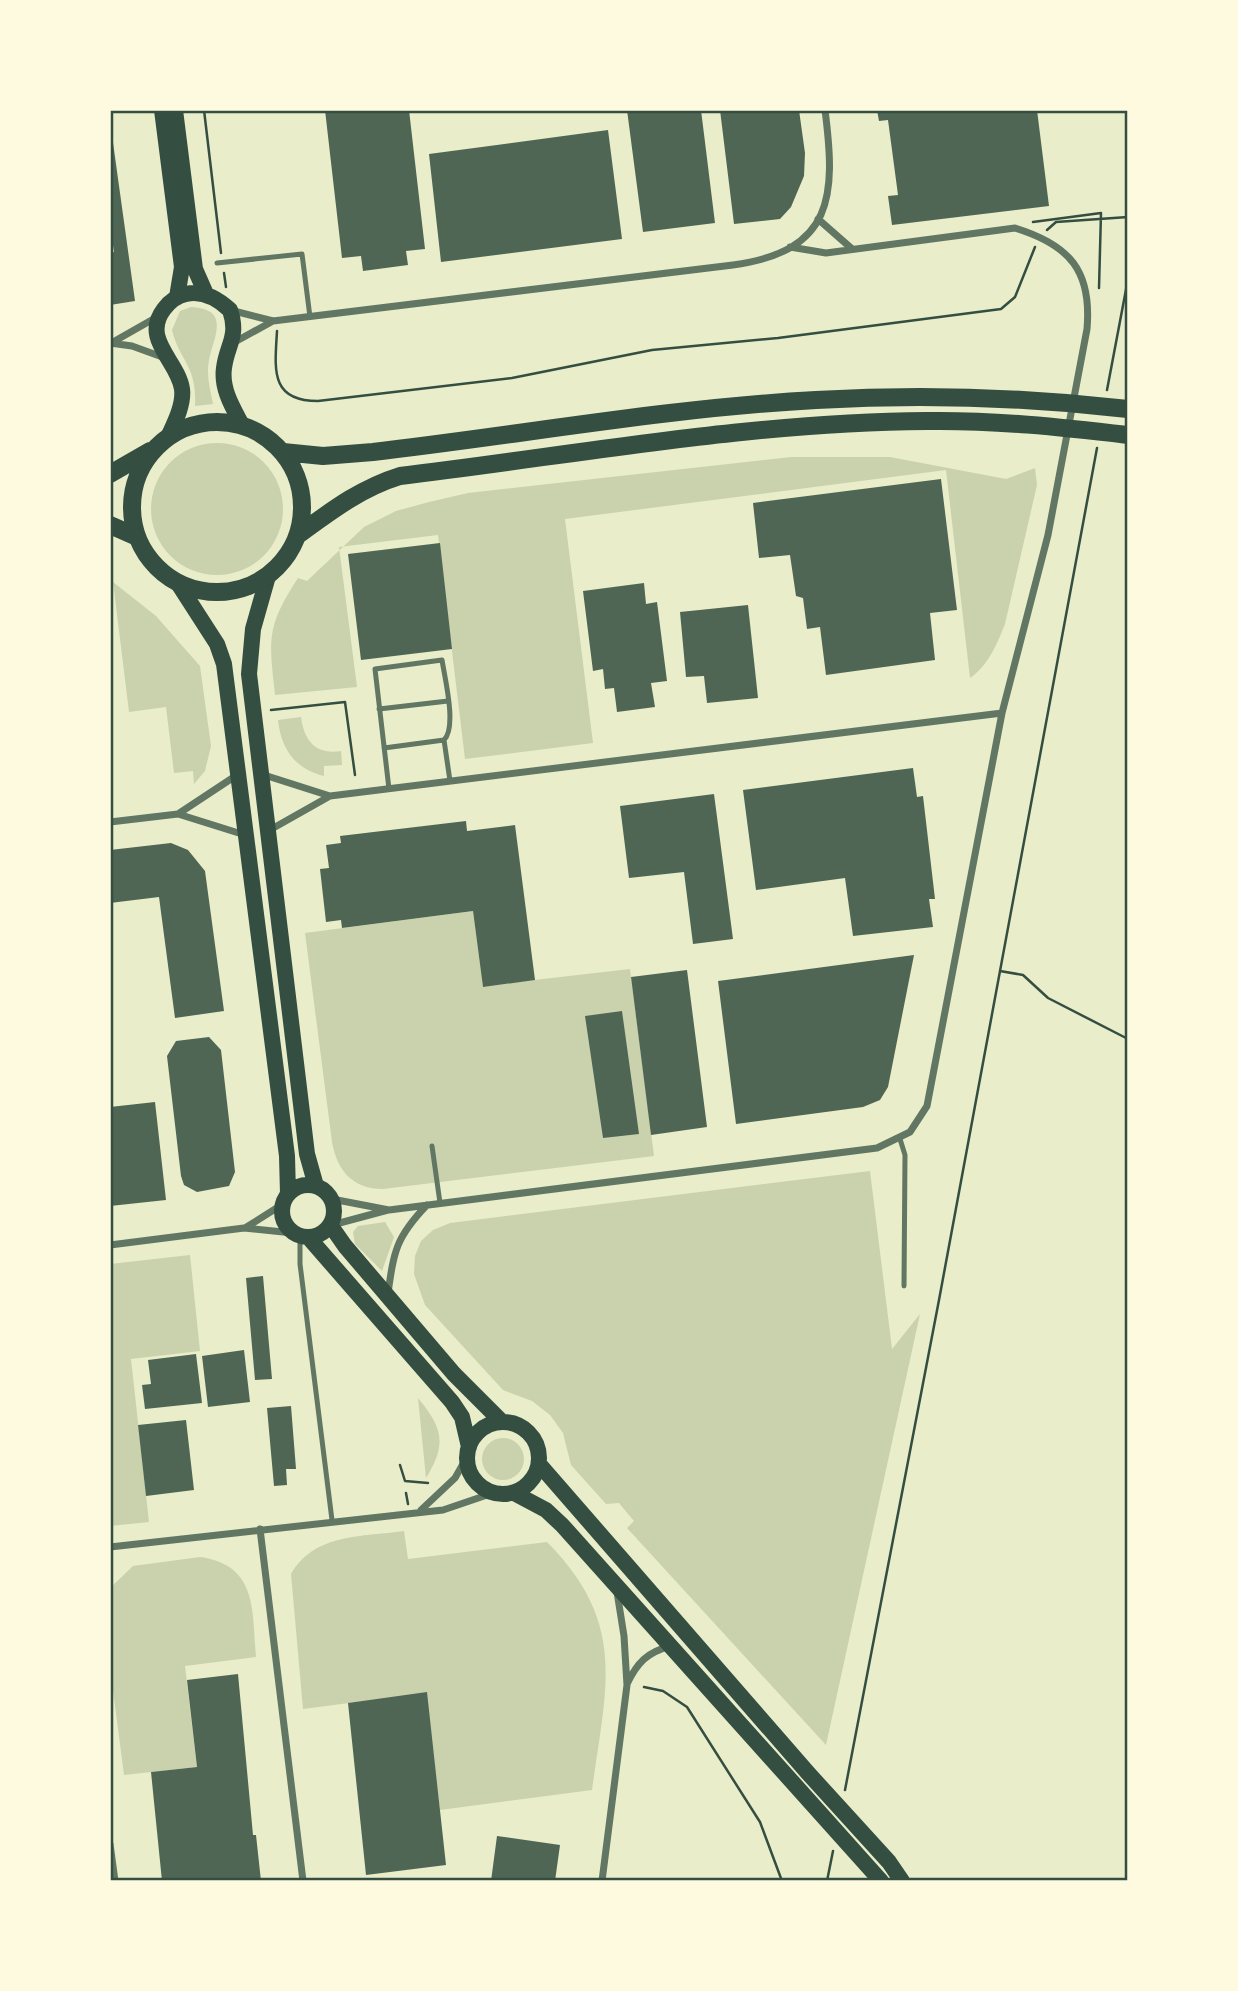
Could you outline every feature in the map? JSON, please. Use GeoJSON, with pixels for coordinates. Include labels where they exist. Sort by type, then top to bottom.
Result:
{"type":"FeatureCollection","features":[{"type":"Feature","properties":{"kind":"highway"},"geometry":{"type":"LineString","coordinates":[[283,452],[323,456],[361,453],[814,400],[929,396],[1052,400],[1128,409]]}},
{"type":"Feature","properties":{"kind":"highway"},"geometry":{"type":"LineString","coordinates":[[298,535],[346,500],[381,482],[400,476],[716,435],[820,426],[928,421],[1046,425],[1128,435]]}},
{"type":"Feature","properties":{"kind":"highway"},"geometry":{"type":"LineString","coordinates":[[110,474],[153,449],[169,435],[205,422],[242,425],[264,436],[283,452],[297,477],[303,506],[298,535],[286,558],[268,576],[240,590],[209,593],[179,584],[160,573],[145,556],[135,537],[130,506],[136,475],[153,449]]}},
{"type":"Feature","properties":{"kind":"highway"},"geometry":{"type":"LineString","coordinates":[[110,524],[135,537]]}},
{"type":"Feature","properties":{"kind":"main road"},"geometry":{"type":"LineString","coordinates":[[162,110],[181,267],[177,297]]}},
{"type":"Feature","properties":{"kind":"main road"},"geometry":{"type":"LineString","coordinates":[[175,110],[195,269],[206,294]]}},
{"type":"Feature","properties":{"kind":"main road"},"geometry":{"type":"LineString","coordinates":[[169,435],[178,415],[182,391],[179,379],[165,358],[157,334],[160,315],[177,297],[189,293],[206,294],[229,302],[233,343],[223,368],[224,381],[227,396],[242,425]]}},
{"type":"Feature","properties":{"kind":"main road"},"geometry":{"type":"LineString","coordinates":[[268,576],[249,650],[267,831],[307,1154],[316,1186],[332,1199],[331,1226],[454,1374],[502,1422]]}},
{"type":"Feature","properties":{"kind":"main road"},"geometry":{"type":"LineString","coordinates":[[179,584],[217,644],[223,664],[287,1156],[283,1220],[301,1236],[452,1402],[461,1417],[471,1475],[477,1483],[494,1493],[514,1493],[546,1510],[562,1525],[881,1881]]}},
{"type":"Feature","properties":{"kind":"main road"},"geometry":{"type":"LineString","coordinates":[[286,1199],[301,1186],[316,1186]]}},
{"type":"Feature","properties":{"kind":"main road"},"geometry":{"type":"LineString","coordinates":[[301,1236],[321,1235],[331,1226]]}},
{"type":"Feature","properties":{"kind":"main road"},"geometry":{"type":"LineString","coordinates":[[468,1452],[478,1432],[502,1422],[518,1425],[531,1434],[538,1448],[539,1464],[533,1479],[514,1493]]}},
{"type":"Feature","properties":{"kind":"main road"},"geometry":{"type":"LineString","coordinates":[[539,1464],[902,1881]]}},
{"type":"Feature","properties":{"kind":"street"},"geometry":{"type":"LineString","coordinates":[[233,343],[275,320],[740,264],[790,247],[808,233],[818,219],[825,208],[831,186],[825,110]]}},
{"type":"Feature","properties":{"kind":"street"},"geometry":{"type":"LineString","coordinates":[[818,219],[851,248]]}},
{"type":"Feature","properties":{"kind":"street"},"geometry":{"type":"LineString","coordinates":[[331,1226],[389,1210],[877,1148],[900,1139],[919,1122],[931,1091],[1002,713],[1048,535],[1087,330],[1090,299],[1082,276],[1065,252],[1041,236],[1015,228],[827,253],[790,247]]}},
{"type":"Feature","properties":{"kind":"street"},"geometry":{"type":"LineString","coordinates":[[229,302],[275,320]]}},
{"type":"Feature","properties":{"kind":"street"},"geometry":{"type":"LineString","coordinates":[[111,343],[160,315]]}},
{"type":"Feature","properties":{"kind":"street"},"geometry":{"type":"LineString","coordinates":[[111,343],[132,346],[165,358]]}},
{"type":"Feature","properties":{"kind":"street"},"geometry":{"type":"LineString","coordinates":[[267,831],[330,796],[1002,713]]}},
{"type":"Feature","properties":{"kind":"street"},"geometry":{"type":"LineString","coordinates":[[178,814],[238,774]]}},
{"type":"Feature","properties":{"kind":"street"},"geometry":{"type":"LineString","coordinates":[[261,774],[330,796]]}},
{"type":"Feature","properties":{"kind":"street"},"geometry":{"type":"LineString","coordinates":[[110,822],[178,814],[245,835]]}},
{"type":"Feature","properties":{"kind":"street"},"geometry":{"type":"LineString","coordinates":[[244,1228],[286,1199]]}},
{"type":"Feature","properties":{"kind":"street"},"geometry":{"type":"LineString","coordinates":[[332,1199],[389,1210]]}},
{"type":"Feature","properties":{"kind":"street"},"geometry":{"type":"LineString","coordinates":[[388,1294],[393,1256],[404,1229],[428,1205]]}},
{"type":"Feature","properties":{"kind":"street"},"geometry":{"type":"LineString","coordinates":[[110,1245],[244,1228],[301,1236]]}},
{"type":"Feature","properties":{"kind":"street"},"geometry":{"type":"LineString","coordinates":[[421,1510],[455,1478],[468,1452]]}},
{"type":"Feature","properties":{"kind":"street"},"geometry":{"type":"LineString","coordinates":[[110,1547],[421,1510],[443,1510],[494,1493]]}},
{"type":"Feature","properties":{"kind":"street"},"geometry":{"type":"LineString","coordinates":[[260,1529],[303,1881]]}},
{"type":"Feature","properties":{"kind":"street"},"geometry":{"type":"LineString","coordinates":[[602,1881],[627,1685],[624,1636],[616,1585]]}},
{"type":"Feature","properties":{"kind":"street"},"geometry":{"type":"LineString","coordinates":[[627,1685],[636,1666],[652,1651],[670,1646]]}},
{"type":"Feature","properties":{"kind":"street"},"geometry":{"type":"LineString","coordinates":[[110,1844],[115,1881]]}},
{"type":"Feature","properties":{"kind":"lane"},"geometry":{"type":"LineString","coordinates":[[220,263],[302,254],[310,317]]}},
{"type":"Feature","properties":{"kind":"lane"},"geometry":{"type":"LineString","coordinates":[[384,748],[444,740],[450,734],[442,660],[375,669],[379,709],[389,789]]}},
{"type":"Feature","properties":{"kind":"lane"},"geometry":{"type":"LineString","coordinates":[[379,709],[448,701]]}},
{"type":"Feature","properties":{"kind":"lane"},"geometry":{"type":"LineString","coordinates":[[444,740],[450,781]]}},
{"type":"Feature","properties":{"kind":"lane"},"geometry":{"type":"LineString","coordinates":[[900,1139],[905,1154],[904,1286]]}},
{"type":"Feature","properties":{"kind":"lane"},"geometry":{"type":"LineString","coordinates":[[432,1146],[440,1203]]}},
{"type":"Feature","properties":{"kind":"lane"},"geometry":{"type":"LineString","coordinates":[[301,1236],[300,1264],[332,1520]]}},
{"type":"Feature","properties":{"kind":"path"},"geometry":{"type":"LineString","coordinates":[[204,110],[220,263],[229,302]]}},
{"type":"Feature","properties":{"kind":"path"},"geometry":{"type":"LineString","coordinates":[[1030,222],[1101,213],[1099,288]]}},
{"type":"Feature","properties":{"kind":"path"},"geometry":{"type":"LineString","coordinates":[[275,320],[275,373],[279,384],[288,395],[300,401],[318,401],[512,377],[652,350],[778,338],[1001,309],[1015,297],[1041,236],[1056,222],[1128,218]]}},
{"type":"Feature","properties":{"kind":"path"},"geometry":{"type":"LineString","coordinates":[[1106,400],[1128,279]]}},
{"type":"Feature","properties":{"kind":"path"},"geometry":{"type":"LineString","coordinates":[[843,1800],[1098,440]]}},
{"type":"Feature","properties":{"kind":"path"},"geometry":{"type":"LineString","coordinates":[[271,710],[345,702],[355,775]]}},
{"type":"Feature","properties":{"kind":"path"},"geometry":{"type":"LineString","coordinates":[[1000,971],[1023,975],[1048,998],[1128,1039]]}},
{"type":"Feature","properties":{"kind":"path"},"geometry":{"type":"LineString","coordinates":[[400,1465],[405,1482],[428,1483]]}},
{"type":"Feature","properties":{"kind":"path"},"geometry":{"type":"LineString","coordinates":[[644,1687],[663,1691],[687,1707],[760,1822],[782,1881]]}},
{"type":"Feature","properties":{"kind":"path"},"geometry":{"type":"LineString","coordinates":[[827,1881],[835,1840]]}},
{"type":"Feature","properties":{"kind":"green space"},"geometry":{"type":"Polygon","coordinates":[[[191,307],[203,309],[216,318],[216,333],[208,371],[213,404],[195,406],[191,372],[172,330],[180,311],[191,307]]]}},
{"type":"Feature","properties":{"kind":"green space"},"geometry":{"type":"Polygon","coordinates":[[[217,443],[242,448],[263,463],[278,484],[283,509],[278,534],[263,555],[242,570],[217,575],[192,570],[171,555],[156,534],[151,509],[156,484],[171,463],[192,448],[217,443]]]}},
{"type":"Feature","properties":{"kind":"green space"},"geometry":{"type":"Polygon","coordinates":[[[791,457],[890,457],[1006,479],[1035,468],[1037,485],[1005,624],[987,661],[970,678],[946,470],[565,519],[593,743],[465,759],[438,535],[343,546],[364,527],[396,511],[468,493],[791,457]]]}},
{"type":"Feature","properties":{"kind":"green space"},"geometry":{"type":"Polygon","coordinates":[[[339,550],[357,687],[275,695],[271,646],[280,609],[298,578],[307,581],[339,550]]]}},
{"type":"Feature","properties":{"kind":"green space"},"geometry":{"type":"Polygon","coordinates":[[[113,582],[156,616],[200,666],[211,746],[205,771],[194,784],[193,771],[174,773],[166,707],[129,712],[113,582]]]}},
{"type":"Feature","properties":{"kind":"green space"},"geometry":{"type":"Polygon","coordinates":[[[301,717],[305,733],[313,744],[325,751],[341,751],[342,765],[324,766],[324,776],[297,763],[282,740],[278,720],[301,717]]]}},
{"type":"Feature","properties":{"kind":"green space"},"geometry":{"type":"Polygon","coordinates":[[[473,911],[483,986],[630,969],[654,1156],[383,1189],[363,1186],[342,1170],[332,1142],[305,933],[473,911]]]}},
{"type":"Feature","properties":{"kind":"green space"},"geometry":{"type":"Polygon","coordinates":[[[870,1171],[892,1349],[920,1314],[826,1745],[627,1528],[634,1521],[619,1503],[606,1504],[571,1465],[563,1433],[550,1415],[532,1401],[503,1390],[425,1305],[414,1274],[415,1256],[421,1241],[433,1230],[450,1223],[870,1171]]]}},
{"type":"Feature","properties":{"kind":"green space"},"geometry":{"type":"Polygon","coordinates":[[[385,1222],[394,1237],[382,1271],[355,1244],[353,1232],[358,1226],[385,1222]]]}},
{"type":"Feature","properties":{"kind":"green space"},"geometry":{"type":"Polygon","coordinates":[[[190,1255],[200,1351],[131,1359],[149,1522],[110,1526],[110,1264],[190,1255]]]}},
{"type":"Feature","properties":{"kind":"green space"},"geometry":{"type":"Polygon","coordinates":[[[418,1398],[433,1418],[439,1436],[437,1455],[426,1478],[418,1398]]]}},
{"type":"Feature","properties":{"kind":"green space"},"geometry":{"type":"Polygon","coordinates":[[[503,1438],[518,1444],[524,1459],[518,1474],[503,1480],[488,1474],[482,1459],[488,1444],[503,1438]]]}},
{"type":"Feature","properties":{"kind":"green space"},"geometry":{"type":"Polygon","coordinates":[[[404,1531],[408,1559],[547,1542],[573,1572],[590,1601],[601,1629],[605,1658],[602,1719],[592,1790],[440,1810],[426,1693],[303,1709],[291,1574],[301,1561],[326,1544],[356,1536],[404,1531]]]}},
{"type":"Feature","properties":{"kind":"green space"},"geometry":{"type":"Polygon","coordinates":[[[200,1557],[219,1562],[233,1570],[242,1580],[252,1607],[256,1657],[185,1666],[197,1767],[124,1775],[110,1667],[110,1588],[133,1566],[200,1557]]]}},
{"type":"Feature","properties":{"kind":"building"},"geometry":{"type":"Polygon","coordinates":[[[325,110],[409,110],[425,249],[406,251],[408,265],[363,271],[361,256],[342,258],[325,110]]]}},
{"type":"Feature","properties":{"kind":"building"},"geometry":{"type":"Polygon","coordinates":[[[627,110],[701,110],[715,223],[643,232],[627,110]]]}},
{"type":"Feature","properties":{"kind":"building"},"geometry":{"type":"Polygon","coordinates":[[[720,110],[799,110],[805,153],[804,176],[791,207],[780,219],[734,224],[720,110]]]}},
{"type":"Feature","properties":{"kind":"building"},"geometry":{"type":"Polygon","coordinates":[[[877,110],[1037,110],[1049,206],[892,225],[888,196],[898,195],[888,120],[879,121],[877,110]]]}},
{"type":"Feature","properties":{"kind":"building"},"geometry":{"type":"Polygon","coordinates":[[[110,121],[135,301],[110,305],[110,253],[114,252],[110,225],[110,121]]]}},
{"type":"Feature","properties":{"kind":"building"},"geometry":{"type":"Polygon","coordinates":[[[608,130],[622,239],[441,262],[429,154],[608,130]]]}},
{"type":"Feature","properties":{"kind":"building"},"geometry":{"type":"Polygon","coordinates":[[[941,479],[957,610],[930,613],[935,660],[826,675],[820,627],[807,629],[803,598],[796,596],[790,555],[759,558],[753,503],[941,479]]]}},
{"type":"Feature","properties":{"kind":"building"},"geometry":{"type":"Polygon","coordinates":[[[440,543],[452,649],[361,660],[348,554],[440,543]]]}},
{"type":"Feature","properties":{"kind":"building"},"geometry":{"type":"Polygon","coordinates":[[[644,583],[646,604],[657,602],[667,681],[651,683],[655,707],[617,712],[614,688],[605,689],[603,669],[593,671],[583,591],[644,583]]]}},
{"type":"Feature","properties":{"kind":"building"},"geometry":{"type":"Polygon","coordinates":[[[748,605],[758,698],[707,703],[704,676],[686,677],[680,612],[748,605]]]}},
{"type":"Feature","properties":{"kind":"building"},"geometry":{"type":"Polygon","coordinates":[[[913,768],[917,797],[923,796],[935,899],[929,899],[933,927],[853,936],[845,878],[756,890],[743,790],[913,768]]]}},
{"type":"Feature","properties":{"kind":"building"},"geometry":{"type":"Polygon","coordinates":[[[714,794],[733,939],[693,944],[684,872],[629,878],[620,806],[714,794]]]}},
{"type":"Feature","properties":{"kind":"building"},"geometry":{"type":"Polygon","coordinates":[[[466,821],[467,831],[515,825],[535,980],[483,987],[473,911],[342,928],[341,920],[326,922],[320,869],[329,868],[326,845],[341,843],[340,836],[466,821]]]}},
{"type":"Feature","properties":{"kind":"building"},"geometry":{"type":"Polygon","coordinates":[[[171,843],[188,850],[205,871],[224,1011],[175,1018],[159,897],[110,903],[110,850],[171,843]]]}},
{"type":"Feature","properties":{"kind":"building"},"geometry":{"type":"Polygon","coordinates":[[[914,955],[888,1087],[880,1100],[863,1107],[736,1124],[718,981],[914,955]]]}},
{"type":"Feature","properties":{"kind":"building"},"geometry":{"type":"Polygon","coordinates":[[[687,970],[707,1127],[651,1135],[631,977],[687,970]]]}},
{"type":"Feature","properties":{"kind":"building"},"geometry":{"type":"Polygon","coordinates":[[[622,1011],[639,1134],[603,1138],[585,1016],[622,1011]]]}},
{"type":"Feature","properties":{"kind":"building"},"geometry":{"type":"Polygon","coordinates":[[[209,1037],[221,1050],[235,1172],[229,1186],[197,1192],[184,1185],[181,1176],[167,1056],[176,1041],[209,1037]]]}},
{"type":"Feature","properties":{"kind":"building"},"geometry":{"type":"Polygon","coordinates":[[[155,1102],[166,1200],[110,1206],[110,1107],[155,1102]]]}},
{"type":"Feature","properties":{"kind":"building"},"geometry":{"type":"Polygon","coordinates":[[[263,1276],[272,1379],[255,1380],[246,1278],[263,1276]]]}},
{"type":"Feature","properties":{"kind":"building"},"geometry":{"type":"Polygon","coordinates":[[[244,1350],[250,1402],[208,1407],[202,1356],[244,1350]]]}},
{"type":"Feature","properties":{"kind":"building"},"geometry":{"type":"Polygon","coordinates":[[[196,1354],[202,1403],[145,1409],[142,1385],[151,1384],[148,1360],[196,1354]]]}},
{"type":"Feature","properties":{"kind":"building"},"geometry":{"type":"Polygon","coordinates":[[[291,1406],[296,1469],[286,1469],[287,1485],[274,1486],[267,1408],[291,1406]]]}},
{"type":"Feature","properties":{"kind":"building"},"geometry":{"type":"Polygon","coordinates":[[[186,1420],[194,1490],[146,1496],[138,1425],[186,1420]]]}},
{"type":"Feature","properties":{"kind":"building"},"geometry":{"type":"Polygon","coordinates":[[[238,1674],[253,1835],[256,1835],[261,1881],[162,1881],[151,1772],[197,1767],[187,1680],[238,1674]]]}},
{"type":"Feature","properties":{"kind":"building"},"geometry":{"type":"Polygon","coordinates":[[[427,1692],[446,1865],[366,1875],[348,1703],[427,1692]]]}},
{"type":"Feature","properties":{"kind":"building"},"geometry":{"type":"Polygon","coordinates":[[[497,1836],[560,1845],[555,1881],[491,1881],[497,1836]]]}}]}
